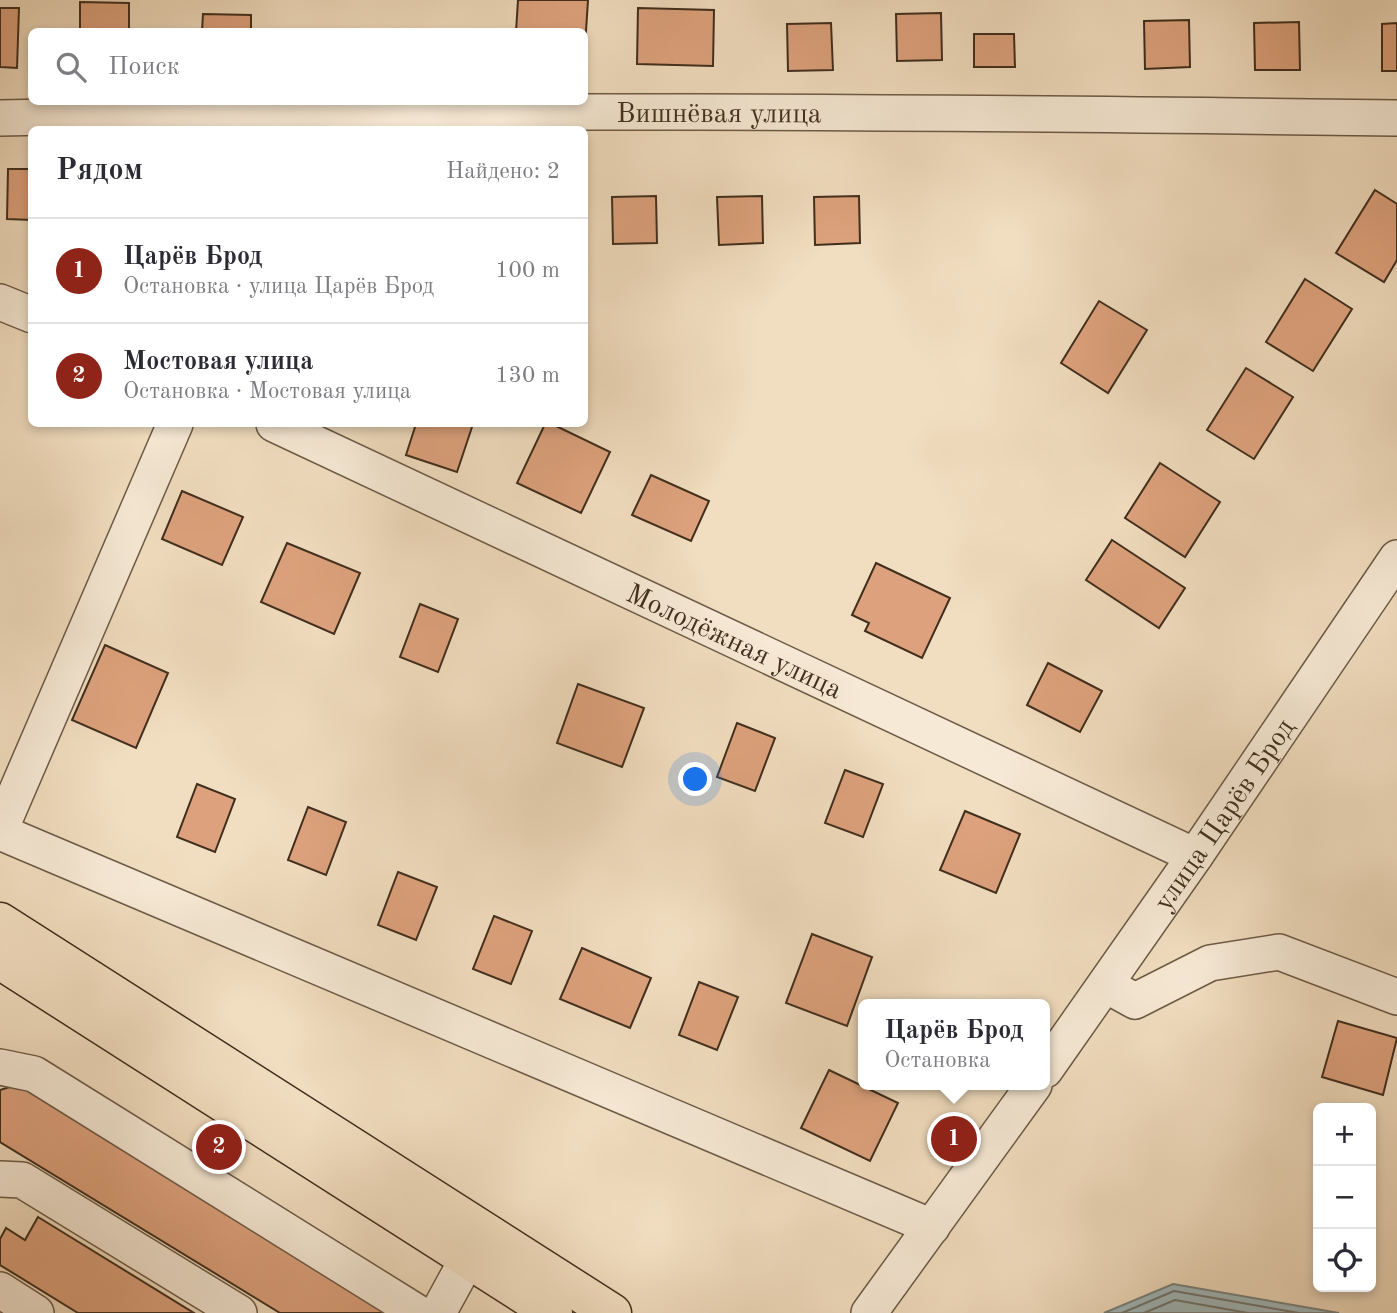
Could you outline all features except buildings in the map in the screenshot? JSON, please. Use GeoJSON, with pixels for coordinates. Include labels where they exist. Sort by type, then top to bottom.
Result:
{"type":"FeatureCollection","features":[{"type":"Feature","properties":{"kind":"main road"},"geometry":{"type":"LineString","coordinates":[[0,922],[612,1313]]}},
{"type":"Feature","properties":{"kind":"main road"},"geometry":{"type":"LineString","coordinates":[[0,960],[553,1313]]}},
{"type":"Feature","properties":{"kind":"street","name":"Вишнёвая улица"},"geometry":{"type":"LineString","coordinates":[[0,118],[282,112],[952,113],[1397,118]]}},
{"type":"Feature","properties":{"kind":"street"},"geometry":{"type":"LineString","coordinates":[[0,302],[28,313]]}},
{"type":"Feature","properties":{"kind":"street"},"geometry":{"type":"LineString","coordinates":[[173,427],[0,831],[932,1227]]}},
{"type":"Feature","properties":{"kind":"street","name":"Молодёжная улица"},"geometry":{"type":"LineString","coordinates":[[280,427],[1195,856]]}},
{"type":"Feature","properties":{"kind":"street","name":"улица Царёв Брод"},"geometry":{"type":"LineString","coordinates":[[1050,1063],[1195,856],[1397,558]]}},
{"type":"Feature","properties":{"kind":"street"},"geometry":{"type":"LineString","coordinates":[[1106,985],[1135,1001],[1210,963],[1279,952],[1397,997]]}},
{"type":"Feature","properties":{"kind":"street"},"geometry":{"type":"LineString","coordinates":[[0,1067],[34,1074],[418,1313]]}},
{"type":"Feature","properties":{"kind":"street"},"geometry":{"type":"LineString","coordinates":[[869,1313],[1030,1090]]}},
{"type":"Feature","properties":{"kind":"street"},"geometry":{"type":"LineString","coordinates":[[0,1180],[22,1180],[239,1313]]}},
{"type":"Feature","properties":{"kind":"street"},"geometry":{"type":"LineString","coordinates":[[438,1313],[468,1258]]}},
{"type":"Feature","properties":{"kind":"water"},"geometry":{"type":"Polygon","coordinates":[[[1173,1284],[1339,1313],[1104,1313],[1173,1284]]]}},
{"type":"Feature","properties":{"kind":"place","name":"Царёв Брод"},"geometry":{"type":"Point","coordinates":[954,1139]}},
{"type":"Feature","properties":{"kind":"place","name":"Мостовая улица"},"geometry":{"type":"Point","coordinates":[219,1147]}}]}
